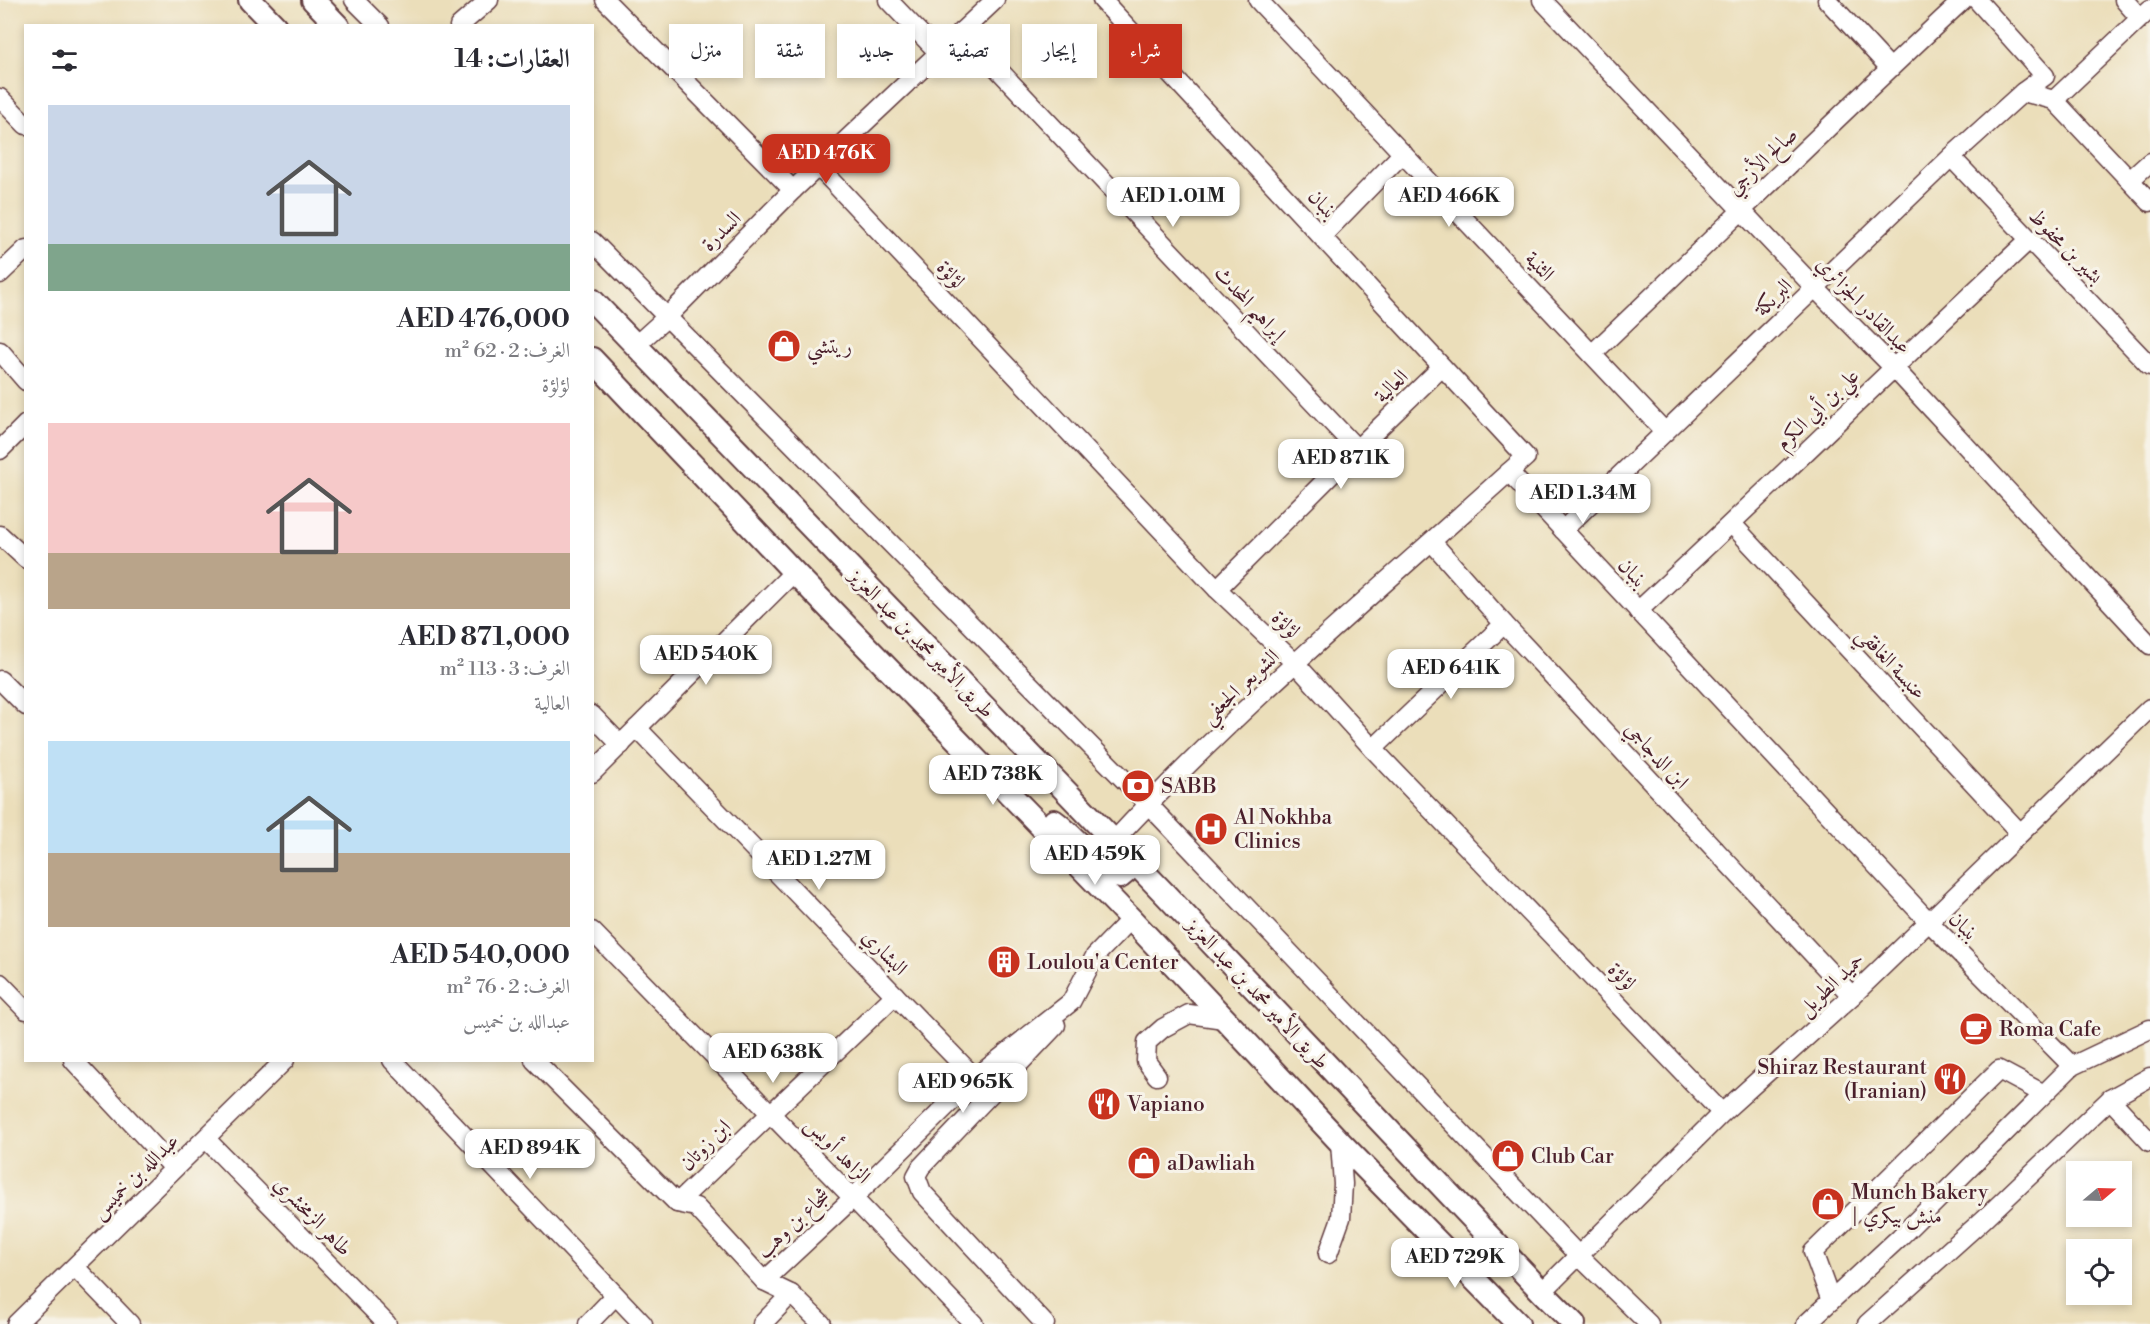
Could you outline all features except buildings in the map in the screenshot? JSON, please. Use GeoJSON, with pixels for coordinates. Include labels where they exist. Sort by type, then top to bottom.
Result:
{"type":"FeatureCollection","features":[{"type":"Feature","properties":{"kind":"main road"},"geometry":{"type":"LineString","coordinates":[[250,0],[273,24]]}},
{"type":"Feature","properties":{"kind":"main road"},"geometry":{"type":"LineString","coordinates":[[313,0],[336,24]]}},
{"type":"Feature","properties":{"kind":"main road","name":"طريق الأمير محمد بن عبد العزيز"},"geometry":{"type":"LineString","coordinates":[[594,302],[1114,841],[1574,1324]]}},
{"type":"Feature","properties":{"kind":"main road","name":"طريق الأمير محمد بن عبد العزيز"},"geometry":{"type":"LineString","coordinates":[[594,361],[794,572],[1131,919],[1340,1142],[1518,1324]]}},
{"type":"Feature","properties":{"kind":"main road"},"geometry":{"type":"LineString","coordinates":[[1020,805],[1060,825],[1112,874],[1120,877],[1126,872],[1126,867],[1117,854],[1114,841]]}},
{"type":"Feature","properties":{"kind":"street"},"geometry":{"type":"LineString","coordinates":[[354,0],[378,24]]}},
{"type":"Feature","properties":{"kind":"street"},"geometry":{"type":"LineString","coordinates":[[461,24],[489,0]]}},
{"type":"Feature","properties":{"kind":"street"},"geometry":{"type":"LineString","coordinates":[[605,0],[793,190]]}},
{"type":"Feature","properties":{"kind":"street"},"geometry":{"type":"LineString","coordinates":[[888,0],[927,41]]}},
{"type":"Feature","properties":{"kind":"street","name":"السدرة"},"geometry":{"type":"LineString","coordinates":[[969,24],[995,0]]}},
{"type":"Feature","properties":{"kind":"street","name":"بنبان"},"geometry":{"type":"LineString","coordinates":[[1102,0],[1526,457],[1509,472],[1929,922],[2072,1066]]}},
{"type":"Feature","properties":{"kind":"street","name":"الثنية"},"geometry":{"type":"LineString","coordinates":[[1258,0],[1665,432]]}},
{"type":"Feature","properties":{"kind":"street","name":"عبدالقادر الجزائري"},"geometry":{"type":"LineString","coordinates":[[1542,0],[1893,367],[2150,645]]}},
{"type":"Feature","properties":{"kind":"street"},"geometry":{"type":"LineString","coordinates":[[1827,0],[1890,68]]}},
{"type":"Feature","properties":{"kind":"street","name":"صالح الأزجي"},"geometry":{"type":"LineString","coordinates":[[1592,354],[1963,0]]}},
{"type":"Feature","properties":{"kind":"street","name":"البريكة"},"geometry":{"type":"LineString","coordinates":[[1563,530],[1951,157],[2045,76],[1977,0]]}},
{"type":"Feature","properties":{"kind":"street"},"geometry":{"type":"LineString","coordinates":[[2054,100],[2145,14],[2124,0]]}},
{"type":"Feature","properties":{"kind":"street","name":"السدرة"},"geometry":{"type":"LineString","coordinates":[[636,345],[667,317],[793,190],[927,63]]}},
{"type":"Feature","properties":{"kind":"street","name":"إبراهيم المحدث"},"geometry":{"type":"LineString","coordinates":[[1006,78],[1357,449]]}},
{"type":"Feature","properties":{"kind":"street"},"geometry":{"type":"LineString","coordinates":[[2024,92],[2054,100],[2150,202]]}},
{"type":"Feature","properties":{"kind":"street"},"geometry":{"type":"LineString","coordinates":[[0,98],[24,123]]}},
{"type":"Feature","properties":{"kind":"street"},"geometry":{"type":"LineString","coordinates":[[1322,236],[1403,153]]}},
{"type":"Feature","properties":{"kind":"street","name":"بشير بن محفوظ"},"geometry":{"type":"LineString","coordinates":[[1951,157],[2150,366]]}},
{"type":"Feature","properties":{"kind":"street"},"geometry":{"type":"LineString","coordinates":[[2130,180],[2150,162]]}},
{"type":"Feature","properties":{"kind":"street","name":"لؤلؤة"},"geometry":{"type":"LineString","coordinates":[[819,167],[1217,589],[1296,664],[1373,749],[1722,1113]]}},
{"type":"Feature","properties":{"kind":"street","name":"علي بن أبي الكرم"},"geometry":{"type":"LineString","coordinates":[[1638,611],[2029,240]]}},
{"type":"Feature","properties":{"kind":"street"},"geometry":{"type":"LineString","coordinates":[[594,243],[1148,804],[1578,1255],[1648,1324]]}},
{"type":"Feature","properties":{"kind":"street"},"geometry":{"type":"LineString","coordinates":[[0,274],[24,251]]}},
{"type":"Feature","properties":{"kind":"street"},"geometry":{"type":"LineString","coordinates":[[0,351],[24,379]]}},
{"type":"Feature","properties":{"kind":"street","name":"العالية"},"geometry":{"type":"LineString","coordinates":[[1217,589],[1442,367]]}},
{"type":"Feature","properties":{"kind":"street"},"geometry":{"type":"LineString","coordinates":[[0,450],[24,426]]}},
{"type":"Feature","properties":{"kind":"street","name":"الشويعر الجعفي"},"geometry":{"type":"LineString","coordinates":[[1114,841],[1148,804],[1296,664],[1509,472]]}},
{"type":"Feature","properties":{"kind":"street","name":"عنبسة الغافقي"},"geometry":{"type":"LineString","coordinates":[[1732,524],[2020,833]]}},
{"type":"Feature","properties":{"kind":"street"},"geometry":{"type":"LineString","coordinates":[[0,535],[24,557]]}},
{"type":"Feature","properties":{"kind":"street","name":"ابن الدجاجي"},"geometry":{"type":"LineString","coordinates":[[1432,542],[1504,624],[1852,996]]}},
{"type":"Feature","properties":{"kind":"street"},"geometry":{"type":"LineString","coordinates":[[594,771],[794,572]]}},
{"type":"Feature","properties":{"kind":"street"},"geometry":{"type":"LineString","coordinates":[[1373,749],[1504,624]]}},
{"type":"Feature","properties":{"kind":"street"},"geometry":{"type":"LineString","coordinates":[[0,680],[24,704]]}},
{"type":"Feature","properties":{"kind":"street","name":"حميد الطويل"},"geometry":{"type":"LineString","coordinates":[[1542,1292],[1722,1113],[1852,996],[2150,708]]}},
{"type":"Feature","properties":{"kind":"street"},"geometry":{"type":"LineString","coordinates":[[594,717],[621,745]]}},
{"type":"Feature","properties":{"kind":"street","name":"البشاري"},"geometry":{"type":"LineString","coordinates":[[637,728],[975,1078]]}},
{"type":"Feature","properties":{"kind":"street","name":"شجاع بن وهب"},"geometry":{"type":"LineString","coordinates":[[764,1281],[853,1198],[975,1078],[1071,1002],[1095,956],[1131,919]]}},
{"type":"Feature","properties":{"kind":"street","name":"الزاهد أويس"},"geometry":{"type":"LineString","coordinates":[[594,934],[770,1112],[974,1324]]}},
{"type":"Feature","properties":{"kind":"street"},"geometry":{"type":"LineString","coordinates":[[0,983],[24,1008]]}},
{"type":"Feature","properties":{"kind":"street","name":"ابن زوتان"},"geometry":{"type":"LineString","coordinates":[[677,1203],[895,995]]}},
{"type":"Feature","properties":{"kind":"street"},"geometry":{"type":"LineString","coordinates":[[1045,1324],[922,1192],[916,1176],[921,1167],[1050,1032],[1071,1002]]}},
{"type":"Feature","properties":{"kind":"street"},"geometry":{"type":"LineString","coordinates":[[1157,1076],[1146,1061],[1147,1042],[1163,1028],[1189,1014],[1224,1019]]}},
{"type":"Feature","properties":{"kind":"street"},"geometry":{"type":"LineString","coordinates":[[1806,1324],[1900,1237],[2072,1066],[2150,1029]]}},
{"type":"Feature","properties":{"kind":"street"},"geometry":{"type":"LineString","coordinates":[[75,1062],[174,1168]]}},
{"type":"Feature","properties":{"kind":"street","name":"عبدالله بن خميس"},"geometry":{"type":"LineString","coordinates":[[16,1324],[283,1062]]}},
{"type":"Feature","properties":{"kind":"street"},"geometry":{"type":"LineString","coordinates":[[394,1062],[643,1324]]}},
{"type":"Feature","properties":{"kind":"street"},"geometry":{"type":"LineString","coordinates":[[536,1062],[677,1203],[696,1206],[764,1281],[791,1294],[822,1324]]}},
{"type":"Feature","properties":{"kind":"street"},"geometry":{"type":"LineString","coordinates":[[1831,1301],[1814,1252],[1999,1070],[2044,1094]]}},
{"type":"Feature","properties":{"kind":"street"},"geometry":{"type":"LineString","coordinates":[[1867,1324],[1984,1220],[2110,1099],[2150,1077]]}},
{"type":"Feature","properties":{"kind":"street"},"geometry":{"type":"LineString","coordinates":[[2110,1099],[2150,1142]]}},
{"type":"Feature","properties":{"kind":"street","name":"طاهر الزمخشري"},"geometry":{"type":"LineString","coordinates":[[206,1139],[387,1324]]}},
{"type":"Feature","properties":{"kind":"street"},"geometry":{"type":"LineString","coordinates":[[1328,1254],[1341,1218],[1343,1184],[1340,1142]]}},
{"type":"Feature","properties":{"kind":"street"},"geometry":{"type":"LineString","coordinates":[[75,1267],[130,1324]]}},
{"type":"Feature","properties":{"kind":"street"},"geometry":{"type":"LineString","coordinates":[[762,1324],[791,1294]]}},
{"type":"Feature","properties":{"kind":"street"},"geometry":{"type":"LineString","coordinates":[[588,1324],[615,1296]]}},
{"type":"Feature","properties":{"kind":"place","name":"ريتشي"},"geometry":{"type":"Point","coordinates":[784,346]}},
{"type":"Feature","properties":{"kind":"place","name":"SABB"},"geometry":{"type":"Point","coordinates":[1138,786]}},
{"type":"Feature","properties":{"kind":"place","name":"Al Nokhba Clinics"},"geometry":{"type":"Point","coordinates":[1211,829]}},
{"type":"Feature","properties":{"kind":"place","name":"Loulou'a Center"},"geometry":{"type":"Point","coordinates":[1004,962]}},
{"type":"Feature","properties":{"kind":"place","name":"Roma Cafe"},"geometry":{"type":"Point","coordinates":[1976,1029]}},
{"type":"Feature","properties":{"kind":"place","name":"Shiraz Restaurant (Iranian)"},"geometry":{"type":"Point","coordinates":[1950,1079]}},
{"type":"Feature","properties":{"kind":"place","name":"Vapiano"},"geometry":{"type":"Point","coordinates":[1104,1104]}},
{"type":"Feature","properties":{"kind":"place","name":"Club Car"},"geometry":{"type":"Point","coordinates":[1508,1156]}},
{"type":"Feature","properties":{"kind":"place","name":"aDawliah"},"geometry":{"type":"Point","coordinates":[1144,1163]}},
{"type":"Feature","properties":{"kind":"place","name":"Munch Bakery | منش بيكري"},"geometry":{"type":"Point","coordinates":[1828,1204]}}]}
